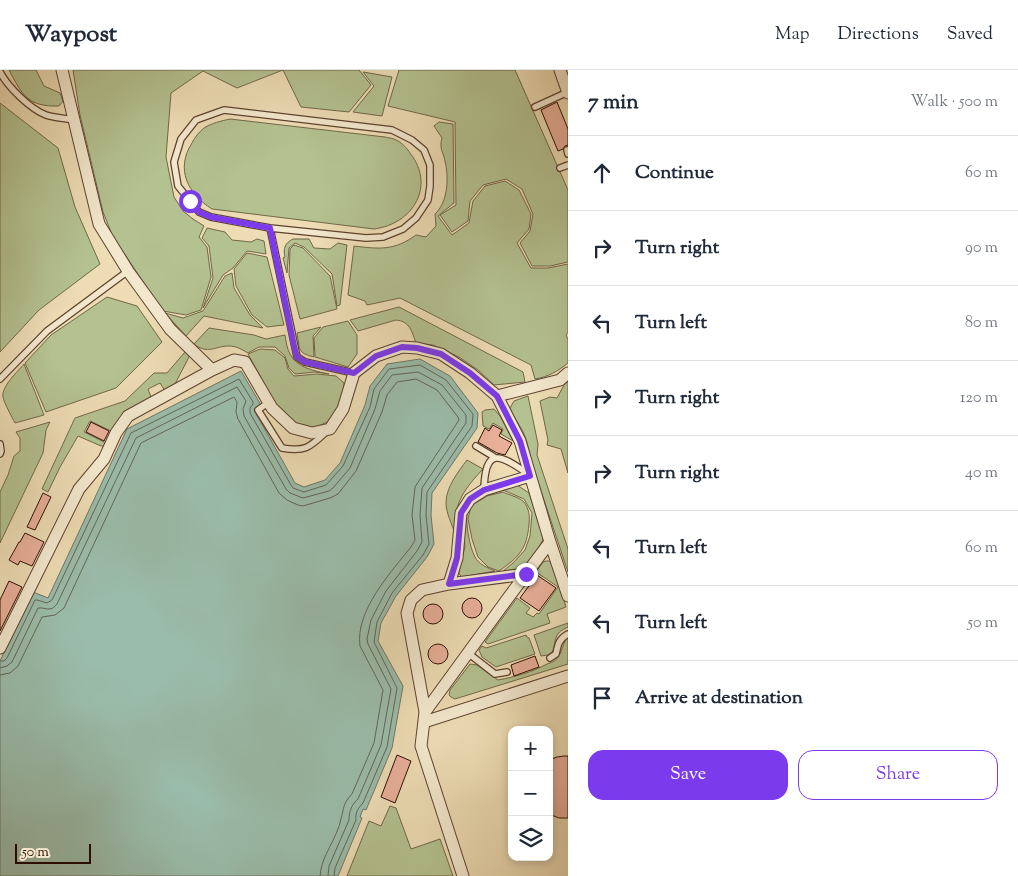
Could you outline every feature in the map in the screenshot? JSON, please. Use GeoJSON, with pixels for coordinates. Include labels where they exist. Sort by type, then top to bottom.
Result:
{"type":"FeatureCollection","features":[{"type":"Feature","properties":{"kind":"street"},"geometry":{"type":"LineString","coordinates":[[62,70],[99,224],[128,271],[170,329],[212,370]]}},
{"type":"Feature","properties":{"kind":"street"},"geometry":{"type":"LineString","coordinates":[[560,70],[568,92]]}},
{"type":"Feature","properties":{"kind":"street"},"geometry":{"type":"LineString","coordinates":[[0,648],[79,490],[104,459],[116,433],[128,416],[234,360],[245,362],[272,408],[293,428],[312,433],[330,429],[343,409],[354,373],[376,356],[402,347],[417,348],[441,354],[470,373],[497,396],[520,441],[568,596]]}},
{"type":"Feature","properties":{"kind":"street"},"geometry":{"type":"LineString","coordinates":[[497,396],[560,380],[568,373]]}},
{"type":"Feature","properties":{"kind":"street"},"geometry":{"type":"LineString","coordinates":[[449,584],[457,558],[461,513],[470,499],[484,490],[530,476]]}},
{"type":"Feature","properties":{"kind":"street"},"geometry":{"type":"LineString","coordinates":[[425,717],[468,653],[550,542]]}},
{"type":"Feature","properties":{"kind":"street"},"geometry":{"type":"LineString","coordinates":[[463,876],[420,746],[425,717],[407,614],[411,600],[422,590],[449,584],[526,574]]}},
{"type":"Feature","properties":{"kind":"street"},"geometry":{"type":"LineString","coordinates":[[425,717],[568,676]]}},
{"type":"Feature","properties":{"kind":"lane"},"geometry":{"type":"LineString","coordinates":[[0,72],[25,102],[46,116],[74,120]]}},
{"type":"Feature","properties":{"kind":"lane"},"geometry":{"type":"LineString","coordinates":[[535,106],[568,92]]}},
{"type":"Feature","properties":{"kind":"lane"},"geometry":{"type":"LineString","coordinates":[[224,110],[392,130],[412,140],[424,150],[430,165],[428,200],[416,218],[402,229],[383,237],[366,238],[270,228],[211,217],[199,212],[178,186],[174,162],[181,139],[196,120],[224,110]]}},
{"type":"Feature","properties":{"kind":"lane"},"geometry":{"type":"LineString","coordinates":[[560,168],[568,165]]}},
{"type":"Feature","properties":{"kind":"lane"},"geometry":{"type":"LineString","coordinates":[[270,228],[297,357],[305,362],[354,373]]}},
{"type":"Feature","properties":{"kind":"lane"},"geometry":{"type":"LineString","coordinates":[[0,379],[47,331],[128,271]]}},
{"type":"Feature","properties":{"kind":"lane"},"geometry":{"type":"LineString","coordinates":[[269,402],[258,410],[282,448],[298,450],[312,446],[330,429]]}},
{"type":"Feature","properties":{"kind":"lane"},"geometry":{"type":"LineString","coordinates":[[0,444],[0,454]]}},
{"type":"Feature","properties":{"kind":"lane"},"geometry":{"type":"LineString","coordinates":[[476,446],[495,458],[507,461],[530,476]]}},
{"type":"Feature","properties":{"kind":"lane"},"geometry":{"type":"LineString","coordinates":[[484,490],[487,464],[495,458]]}},
{"type":"Feature","properties":{"kind":"lane"},"geometry":{"type":"LineString","coordinates":[[550,658],[556,654],[562,637],[568,634]]}},
{"type":"Feature","properties":{"kind":"lane"},"geometry":{"type":"LineString","coordinates":[[468,653],[495,674],[507,672]]}},
{"type":"Feature","properties":{"kind":"shaded area"},"geometry":{"type":"Polygon","coordinates":[[[9,70],[36,70],[44,86],[60,93],[63,101],[59,106],[48,106],[33,102],[22,93],[9,70]]]}},
{"type":"Feature","properties":{"kind":"shaded area"},"geometry":{"type":"Polygon","coordinates":[[[73,70],[283,70],[237,88],[203,71],[171,93],[166,157],[174,197],[183,211],[204,226],[199,237],[207,247],[211,277],[201,310],[186,315],[163,311],[113,237],[103,212],[80,115],[73,70]]]}},
{"type":"Feature","properties":{"kind":"shaded area"},"geometry":{"type":"Polygon","coordinates":[[[283,70],[359,70],[371,85],[349,112],[301,107],[283,70]]]}},
{"type":"Feature","properties":{"kind":"shaded area"},"geometry":{"type":"Polygon","coordinates":[[[399,70],[515,70],[568,190],[568,262],[550,266],[532,266],[520,243],[530,231],[533,214],[522,189],[506,179],[483,185],[470,201],[468,221],[452,232],[440,215],[456,205],[455,122],[388,106],[399,70]]]}},
{"type":"Feature","properties":{"kind":"shaded area"},"geometry":{"type":"Polygon","coordinates":[[[363,72],[392,77],[382,116],[353,112],[374,86],[363,72]]]}},
{"type":"Feature","properties":{"kind":"shaded area"},"geometry":{"type":"Polygon","coordinates":[[[0,103],[58,148],[75,207],[100,264],[39,310],[0,352],[0,103]]]}},
{"type":"Feature","properties":{"kind":"shaded area"},"geometry":{"type":"Polygon","coordinates":[[[230,119],[395,139],[407,149],[418,166],[421,178],[416,202],[400,220],[388,226],[374,229],[212,209],[196,196],[191,188],[187,180],[185,162],[187,153],[200,131],[220,121],[230,119]]]}},
{"type":"Feature","properties":{"kind":"shaded area"},"geometry":{"type":"Polygon","coordinates":[[[439,122],[453,124],[454,203],[438,216],[452,235],[469,223],[473,201],[485,186],[505,181],[519,190],[531,214],[529,229],[517,243],[531,268],[548,268],[568,264],[568,332],[566,335],[568,339],[568,363],[549,375],[535,379],[531,365],[400,298],[367,305],[365,301],[348,295],[354,246],[386,248],[401,244],[416,235],[426,237],[436,226],[435,214],[443,203],[447,182],[441,147],[442,138],[434,126],[439,122]]]}},
{"type":"Feature","properties":{"kind":"shaded area"},"geometry":{"type":"Polygon","coordinates":[[[207,228],[225,232],[232,240],[251,242],[257,239],[264,241],[266,254],[247,251],[233,268],[223,275],[203,308],[213,278],[209,246],[202,238],[207,228]]]}},
{"type":"Feature","properties":{"kind":"shaded area"},"geometry":{"type":"Polygon","coordinates":[[[293,239],[309,239],[314,248],[330,249],[338,243],[347,245],[340,305],[337,306],[332,274],[304,247],[295,243],[289,248],[287,273],[283,258],[285,257],[284,251],[286,244],[293,239]]]}},
{"type":"Feature","properties":{"kind":"shaded area"},"geometry":{"type":"Polygon","coordinates":[[[294,245],[303,248],[330,276],[337,309],[300,319],[289,275],[290,249],[294,245]]]}},
{"type":"Feature","properties":{"kind":"shaded area"},"geometry":{"type":"Polygon","coordinates":[[[247,253],[267,257],[284,325],[267,327],[252,315],[236,286],[234,269],[247,253]]]}},
{"type":"Feature","properties":{"kind":"shaded area"},"geometry":{"type":"Polygon","coordinates":[[[232,273],[234,288],[250,315],[263,328],[204,316],[186,336],[165,313],[183,318],[203,311],[225,276],[232,273]]]}},
{"type":"Feature","properties":{"kind":"shaded area"},"geometry":{"type":"Polygon","coordinates":[[[107,297],[137,306],[162,342],[116,388],[46,412],[25,363],[51,335],[107,297]]]}},
{"type":"Feature","properties":{"kind":"shaded area"},"geometry":{"type":"Polygon","coordinates":[[[399,307],[523,372],[525,382],[494,385],[478,370],[459,357],[433,345],[416,343],[410,328],[404,322],[396,320],[358,331],[350,320],[399,307]]]}},
{"type":"Feature","properties":{"kind":"shaded area"},"geometry":{"type":"Polygon","coordinates":[[[348,321],[357,335],[357,354],[348,367],[315,357],[314,338],[323,327],[348,321]]]}},
{"type":"Feature","properties":{"kind":"shaded area"},"geometry":{"type":"Polygon","coordinates":[[[321,327],[313,336],[314,357],[302,352],[299,347],[297,333],[321,327]]]}},
{"type":"Feature","properties":{"kind":"shaded area"},"geometry":{"type":"Polygon","coordinates":[[[209,328],[254,335],[266,339],[285,335],[289,352],[297,363],[318,372],[329,374],[315,372],[295,374],[289,368],[285,356],[275,347],[259,347],[248,353],[229,346],[203,349],[194,344],[209,328]]]}},
{"type":"Feature","properties":{"kind":"shaded area"},"geometry":{"type":"Polygon","coordinates":[[[260,349],[275,350],[285,358],[288,369],[294,376],[317,374],[336,376],[344,383],[344,394],[336,412],[327,422],[315,428],[302,427],[290,420],[277,407],[248,354],[260,349]]]}},
{"type":"Feature","properties":{"kind":"shaded area"},"geometry":{"type":"Polygon","coordinates":[[[185,352],[190,355],[175,384],[165,391],[160,383],[148,389],[151,397],[111,431],[90,421],[84,432],[106,443],[104,446],[78,436],[48,492],[42,489],[75,418],[125,401],[154,373],[167,373],[185,352]]]}},
{"type":"Feature","properties":{"kind":"shaded area"},"geometry":{"type":"Polygon","coordinates":[[[24,364],[44,415],[15,423],[5,403],[3,393],[10,379],[24,364]]]}},
{"type":"Feature","properties":{"kind":"shaded area"},"geometry":{"type":"Polygon","coordinates":[[[568,380],[568,473],[561,449],[547,445],[548,440],[540,401],[550,397],[557,398],[568,380]]]}},
{"type":"Feature","properties":{"kind":"shaded area"},"geometry":{"type":"Polygon","coordinates":[[[528,396],[538,444],[537,455],[568,549],[568,572],[531,461],[525,437],[510,408],[514,401],[528,396]]]}},
{"type":"Feature","properties":{"kind":"shaded area"},"geometry":{"type":"Polygon","coordinates":[[[494,409],[500,416],[513,441],[501,434],[503,429],[493,423],[489,429],[483,426],[482,412],[494,409]]]}},
{"type":"Feature","properties":{"kind":"shaded area"},"geometry":{"type":"Polygon","coordinates":[[[50,422],[46,430],[43,453],[0,543],[0,492],[14,456],[20,451],[20,438],[16,432],[50,422]]]}},
{"type":"Feature","properties":{"kind":"shaded area"},"geometry":{"type":"Polygon","coordinates":[[[467,460],[483,469],[470,484],[460,500],[456,513],[455,534],[446,503],[448,491],[453,480],[467,460]]]}},
{"type":"Feature","properties":{"kind":"shaded area"},"geometry":{"type":"Polygon","coordinates":[[[517,485],[529,493],[544,538],[528,563],[518,569],[503,571],[525,550],[530,536],[532,513],[524,499],[503,490],[517,485]]]}},
{"type":"Feature","properties":{"kind":"shaded area"},"geometry":{"type":"Polygon","coordinates":[[[503,492],[517,497],[524,502],[528,510],[529,521],[528,533],[521,552],[499,571],[488,567],[478,557],[468,519],[471,506],[487,496],[503,492]]]}},
{"type":"Feature","properties":{"kind":"shaded area"},"geometry":{"type":"Polygon","coordinates":[[[467,513],[468,535],[475,557],[481,564],[495,571],[462,577],[459,574],[465,547],[463,529],[467,513]]]}},
{"type":"Feature","properties":{"kind":"shaded area"},"geometry":{"type":"Polygon","coordinates":[[[546,561],[552,564],[566,607],[547,614],[550,623],[488,644],[485,642],[517,598],[530,608],[526,613],[533,617],[537,613],[539,614],[558,587],[536,572],[543,562],[546,561]]]}},
{"type":"Feature","properties":{"kind":"shaded area"},"geometry":{"type":"Polygon","coordinates":[[[568,623],[568,627],[556,637],[553,651],[548,655],[541,656],[534,635],[568,623]]]}},
{"type":"Feature","properties":{"kind":"shaded area"},"geometry":{"type":"Polygon","coordinates":[[[526,635],[535,654],[496,667],[482,657],[479,650],[482,646],[486,648],[526,635]]]}},
{"type":"Feature","properties":{"kind":"shaded area"},"geometry":{"type":"Polygon","coordinates":[[[568,637],[568,664],[455,699],[449,695],[450,690],[470,664],[477,665],[498,680],[517,676],[554,661],[559,656],[568,637]]]}},
{"type":"Feature","properties":{"kind":"shaded area"},"geometry":{"type":"Polygon","coordinates":[[[390,806],[396,808],[411,849],[440,839],[453,876],[347,876],[369,821],[381,826],[390,806]]]}},
{"type":"Feature","properties":{"kind":"water"},"geometry":{"type":"Polygon","coordinates":[[[420,359],[450,376],[478,413],[477,428],[432,493],[431,515],[434,544],[427,557],[396,596],[381,623],[378,641],[403,686],[392,748],[366,810],[363,809],[360,817],[362,818],[338,876],[0,876],[0,661],[33,592],[48,598],[127,429],[241,371],[261,405],[254,410],[295,483],[304,487],[325,480],[340,463],[365,405],[370,386],[387,364],[420,359]]]}},
{"type":"Feature","properties":{"kind":"building"},"geometry":{"type":"Polygon","coordinates":[[[557,102],[568,129],[568,145],[558,151],[541,110],[557,102]]]}},
{"type":"Feature","properties":{"kind":"building"},"geometry":{"type":"Polygon","coordinates":[[[91,422],[109,431],[104,441],[86,432],[91,422]]]}},
{"type":"Feature","properties":{"kind":"building"},"geometry":{"type":"Polygon","coordinates":[[[493,425],[502,430],[499,436],[512,443],[505,455],[497,453],[478,442],[485,428],[489,431],[493,425]]]}},
{"type":"Feature","properties":{"kind":"building"},"geometry":{"type":"Polygon","coordinates":[[[43,493],[51,497],[35,530],[27,527],[43,493]]]}},
{"type":"Feature","properties":{"kind":"building"},"geometry":{"type":"Polygon","coordinates":[[[25,533],[44,542],[32,566],[20,561],[18,565],[9,560],[25,533]]]}},
{"type":"Feature","properties":{"kind":"building"},"geometry":{"type":"Polygon","coordinates":[[[537,575],[556,588],[539,611],[520,598],[537,575]]]}},
{"type":"Feature","properties":{"kind":"building"},"geometry":{"type":"Polygon","coordinates":[[[9,581],[22,587],[0,631],[0,600],[9,581]]]}},
{"type":"Feature","properties":{"kind":"building"},"geometry":{"type":"Polygon","coordinates":[[[472,598],[479,601],[482,608],[479,615],[472,618],[465,615],[462,608],[465,601],[472,598]]]}},
{"type":"Feature","properties":{"kind":"building"},"geometry":{"type":"Polygon","coordinates":[[[433,604],[440,607],[443,614],[440,621],[433,624],[426,621],[423,614],[426,607],[433,604]]]}},
{"type":"Feature","properties":{"kind":"building"},"geometry":{"type":"Polygon","coordinates":[[[438,644],[445,647],[448,654],[445,661],[438,664],[431,661],[428,654],[431,647],[438,644]]]}},
{"type":"Feature","properties":{"kind":"building"},"geometry":{"type":"Polygon","coordinates":[[[535,656],[539,667],[514,676],[511,665],[535,656]]]}},
{"type":"Feature","properties":{"kind":"building"},"geometry":{"type":"Polygon","coordinates":[[[397,755],[411,761],[395,803],[381,797],[397,755]]]}},
{"type":"Feature","properties":{"kind":"building"},"geometry":{"type":"Polygon","coordinates":[[[568,756],[568,818],[553,816],[553,758],[568,756]]]}},
{"type":"Feature","properties":{"kind":"route"},"geometry":{"type":"LineString","coordinates":[[190,201],[199,212],[211,217],[270,228],[297,357],[305,362],[354,373],[376,356],[402,347],[417,348],[441,354],[470,373],[497,396],[520,441],[530,476],[484,490],[470,499],[461,513],[457,558],[449,584],[526,574]]}}]}
